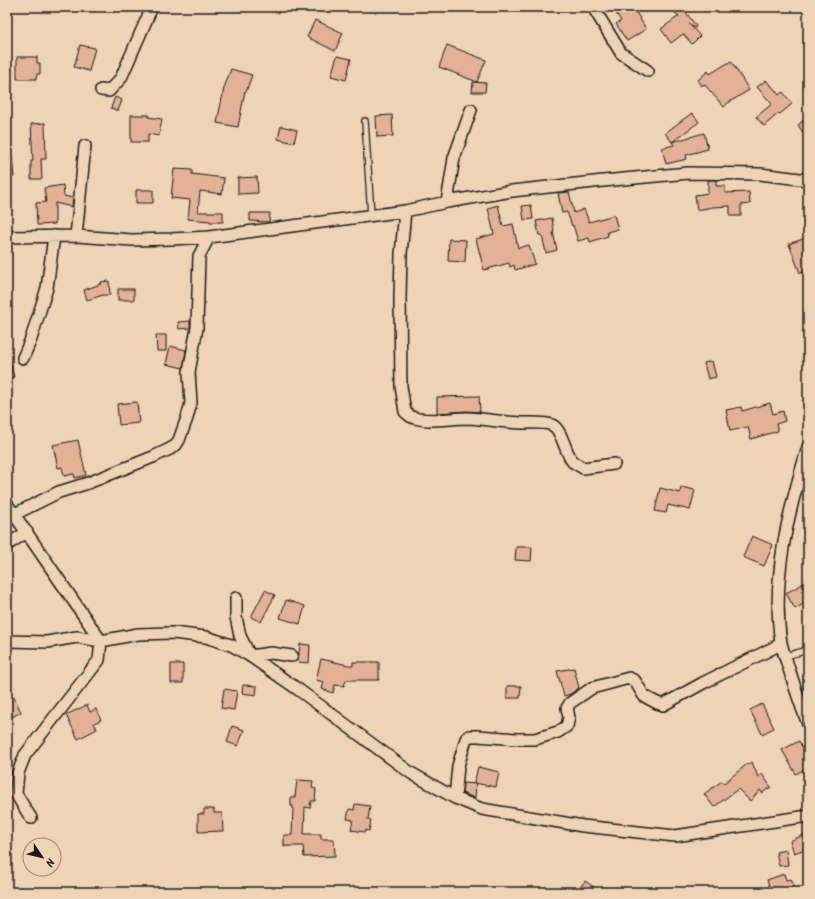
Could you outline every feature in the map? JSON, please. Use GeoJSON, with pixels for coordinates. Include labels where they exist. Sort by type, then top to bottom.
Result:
{"type":"FeatureCollection","features":[{"type":"Feature","properties":{"kind":"street"},"geometry":{"type":"LineString","coordinates":[[101,90],[109,91],[121,78],[152,7]]}},
{"type":"Feature","properties":{"kind":"street"},"geometry":{"type":"LineString","coordinates":[[592,7],[621,53],[648,71]]}},
{"type":"Feature","properties":{"kind":"street"},"geometry":{"type":"LineString","coordinates":[[447,202],[454,158],[472,110]]}},
{"type":"Feature","properties":{"kind":"street"},"geometry":{"type":"LineString","coordinates":[[76,236],[85,146]]}},
{"type":"Feature","properties":{"kind":"street"},"geometry":{"type":"LineString","coordinates":[[7,237],[76,236],[132,240],[208,237],[405,211],[512,191],[688,173],[760,174],[808,180]]}},
{"type":"Feature","properties":{"kind":"street"},"geometry":{"type":"LineString","coordinates":[[405,211],[401,254],[400,298],[401,386],[405,412],[411,417],[434,420],[467,418],[552,425],[562,438],[568,454],[573,462],[583,468],[614,464]]}},
{"type":"Feature","properties":{"kind":"street"},"geometry":{"type":"LineString","coordinates":[[23,358],[32,339],[47,288],[54,236]]}},
{"type":"Feature","properties":{"kind":"street"},"geometry":{"type":"LineString","coordinates":[[15,514],[59,492],[88,483],[170,450],[180,440],[191,403],[189,372],[197,328],[200,256],[208,237]]}},
{"type":"Feature","properties":{"kind":"street"},"geometry":{"type":"LineString","coordinates":[[808,448],[789,518],[781,559],[779,581],[779,620],[781,644],[799,702],[808,724]]}},
{"type":"Feature","properties":{"kind":"street"},"geometry":{"type":"LineString","coordinates":[[7,504],[101,641],[99,660],[25,756],[18,773],[16,794],[31,818]]}},
{"type":"Feature","properties":{"kind":"street"},"geometry":{"type":"LineString","coordinates":[[7,545],[27,532]]}},
{"type":"Feature","properties":{"kind":"street"},"geometry":{"type":"LineString","coordinates":[[236,598],[236,618],[240,636],[250,656]]}},
{"type":"Feature","properties":{"kind":"street"},"geometry":{"type":"LineString","coordinates":[[7,641],[47,642],[77,637],[101,641],[138,634],[173,633],[206,637],[231,645],[250,656],[299,690],[411,773],[455,798],[482,809],[583,826],[675,836],[808,816]]}},
{"type":"Feature","properties":{"kind":"street"},"geometry":{"type":"LineString","coordinates":[[455,798],[458,766],[466,739],[469,736],[535,739],[558,732],[567,726],[569,718],[567,708],[570,702],[592,688],[629,678],[635,681],[644,696],[663,705],[781,644]]}},
{"type":"Feature","properties":{"kind":"street"},"geometry":{"type":"LineString","coordinates":[[250,656],[271,652],[292,656]]}},
{"type":"Feature","properties":{"kind":"lane"},"geometry":{"type":"LineString","coordinates":[[365,121],[371,215]]}},
{"type":"Feature","properties":{"kind":"lane"},"geometry":{"type":"LineString","coordinates":[[785,656],[808,650]]}},
{"type":"Feature","properties":{"kind":"building"},"geometry":{"type":"Polygon","coordinates":[[[612,7],[633,7],[646,29],[627,41],[616,24],[621,21],[612,7]]]}},
{"type":"Feature","properties":{"kind":"building"},"geometry":{"type":"Polygon","coordinates":[[[668,7],[682,7],[696,26],[695,28],[689,24],[700,36],[692,44],[683,34],[671,43],[661,29],[679,16],[668,7]]]}},
{"type":"Feature","properties":{"kind":"building"},"geometry":{"type":"Polygon","coordinates":[[[315,20],[343,33],[335,51],[307,37],[315,20]]]}},
{"type":"Feature","properties":{"kind":"building"},"geometry":{"type":"Polygon","coordinates":[[[80,45],[95,48],[89,71],[74,67],[80,45]]]}},
{"type":"Feature","properties":{"kind":"building"},"geometry":{"type":"Polygon","coordinates":[[[447,45],[486,60],[477,82],[439,67],[447,45]]]}},
{"type":"Feature","properties":{"kind":"building"},"geometry":{"type":"Polygon","coordinates":[[[337,56],[351,59],[346,80],[331,76],[337,56]]]}},
{"type":"Feature","properties":{"kind":"building"},"geometry":{"type":"Polygon","coordinates":[[[17,57],[37,57],[37,63],[40,63],[40,74],[37,74],[36,79],[17,79],[17,57]]]}},
{"type":"Feature","properties":{"kind":"building"},"geometry":{"type":"Polygon","coordinates":[[[731,61],[749,90],[724,107],[704,84],[702,86],[698,80],[708,71],[710,74],[731,61]]]}},
{"type":"Feature","properties":{"kind":"building"},"geometry":{"type":"Polygon","coordinates":[[[231,69],[252,75],[246,92],[245,91],[238,127],[217,123],[224,88],[231,69]]]}},
{"type":"Feature","properties":{"kind":"building"},"geometry":{"type":"Polygon","coordinates":[[[766,80],[779,95],[783,92],[792,104],[764,126],[756,117],[772,104],[757,87],[766,80]]]}},
{"type":"Feature","properties":{"kind":"building"},"geometry":{"type":"Polygon","coordinates":[[[473,82],[486,83],[485,92],[472,92],[473,82]]]}},
{"type":"Feature","properties":{"kind":"building"},"geometry":{"type":"Polygon","coordinates":[[[115,97],[122,100],[118,111],[111,108],[115,97]]]}},
{"type":"Feature","properties":{"kind":"building"},"geometry":{"type":"Polygon","coordinates":[[[692,113],[699,122],[672,142],[665,133],[692,113]]]}},
{"type":"Feature","properties":{"kind":"building"},"geometry":{"type":"Polygon","coordinates":[[[131,115],[149,115],[148,117],[162,119],[159,136],[148,134],[148,142],[131,142],[131,115]]]}},
{"type":"Feature","properties":{"kind":"building"},"geometry":{"type":"Polygon","coordinates":[[[392,115],[393,136],[377,137],[376,116],[392,115]]]}},
{"type":"Feature","properties":{"kind":"building"},"geometry":{"type":"Polygon","coordinates":[[[805,119],[808,123],[808,140],[798,125],[805,119]]]}},
{"type":"Feature","properties":{"kind":"building"},"geometry":{"type":"Polygon","coordinates":[[[45,123],[46,159],[41,159],[42,179],[31,179],[31,161],[33,161],[31,124],[45,123]]]}},
{"type":"Feature","properties":{"kind":"building"},"geometry":{"type":"Polygon","coordinates":[[[281,126],[297,130],[294,143],[278,139],[281,126]]]}},
{"type":"Feature","properties":{"kind":"building"},"geometry":{"type":"Polygon","coordinates":[[[704,133],[708,149],[686,155],[687,159],[666,164],[662,148],[674,145],[672,142],[704,133]]]}},
{"type":"Feature","properties":{"kind":"building"},"geometry":{"type":"Polygon","coordinates":[[[7,157],[12,157],[14,177],[7,178],[7,157]]]}},
{"type":"Feature","properties":{"kind":"building"},"geometry":{"type":"Polygon","coordinates":[[[174,169],[192,170],[192,174],[224,178],[222,194],[200,191],[198,212],[223,212],[223,222],[188,219],[190,200],[171,198],[174,169]]]}},
{"type":"Feature","properties":{"kind":"building"},"geometry":{"type":"Polygon","coordinates":[[[257,177],[258,193],[238,194],[238,178],[257,177]]]}},
{"type":"Feature","properties":{"kind":"building"},"geometry":{"type":"Polygon","coordinates":[[[708,180],[716,180],[716,186],[725,186],[725,193],[749,192],[750,204],[741,205],[741,216],[730,216],[730,206],[697,210],[695,195],[708,193],[708,180]]]}},
{"type":"Feature","properties":{"kind":"building"},"geometry":{"type":"Polygon","coordinates":[[[63,185],[64,196],[73,198],[72,207],[55,203],[55,224],[37,225],[36,203],[46,202],[44,188],[63,185]]]}},
{"type":"Feature","properties":{"kind":"building"},"geometry":{"type":"Polygon","coordinates":[[[136,190],[153,190],[153,203],[136,203],[136,190]]]}},
{"type":"Feature","properties":{"kind":"building"},"geometry":{"type":"Polygon","coordinates":[[[569,192],[574,213],[584,209],[589,222],[614,215],[618,229],[607,232],[608,236],[590,242],[589,238],[578,241],[567,212],[562,213],[558,193],[569,192]]]}},
{"type":"Feature","properties":{"kind":"building"},"geometry":{"type":"Polygon","coordinates":[[[498,205],[503,226],[513,224],[518,248],[529,245],[535,264],[515,270],[514,265],[510,267],[509,263],[484,270],[476,239],[494,234],[488,208],[498,205]]]}},
{"type":"Feature","properties":{"kind":"building"},"geometry":{"type":"Polygon","coordinates":[[[531,205],[533,219],[524,220],[522,206],[531,205]]]}},
{"type":"Feature","properties":{"kind":"building"},"geometry":{"type":"Polygon","coordinates":[[[250,213],[270,213],[269,222],[250,221],[250,213]]]}},
{"type":"Feature","properties":{"kind":"building"},"geometry":{"type":"Polygon","coordinates":[[[552,218],[557,250],[546,253],[542,235],[539,235],[536,221],[552,218]]]}},
{"type":"Feature","properties":{"kind":"building"},"geometry":{"type":"Polygon","coordinates":[[[808,237],[808,271],[800,273],[789,244],[808,237]]]}},
{"type":"Feature","properties":{"kind":"building"},"geometry":{"type":"Polygon","coordinates":[[[449,239],[466,240],[465,262],[448,261],[449,239]]]}},
{"type":"Feature","properties":{"kind":"building"},"geometry":{"type":"Polygon","coordinates":[[[109,281],[110,295],[103,295],[87,300],[84,290],[101,284],[101,282],[109,281]]]}},
{"type":"Feature","properties":{"kind":"building"},"geometry":{"type":"Polygon","coordinates":[[[118,289],[134,289],[134,300],[118,300],[118,289]]]}},
{"type":"Feature","properties":{"kind":"building"},"geometry":{"type":"Polygon","coordinates":[[[190,321],[190,328],[179,329],[178,322],[190,321]]]}},
{"type":"Feature","properties":{"kind":"building"},"geometry":{"type":"Polygon","coordinates":[[[156,335],[166,335],[166,351],[157,351],[156,335]]]}},
{"type":"Feature","properties":{"kind":"building"},"geometry":{"type":"Polygon","coordinates":[[[170,346],[186,350],[183,368],[166,364],[170,346]]]}},
{"type":"Feature","properties":{"kind":"building"},"geometry":{"type":"Polygon","coordinates":[[[7,358],[9,358],[14,377],[7,379],[7,358]]]}},
{"type":"Feature","properties":{"kind":"building"},"geometry":{"type":"Polygon","coordinates":[[[712,361],[716,377],[708,379],[704,363],[712,361]]]}},
{"type":"Feature","properties":{"kind":"building"},"geometry":{"type":"Polygon","coordinates":[[[479,396],[480,412],[467,411],[437,413],[437,397],[479,396]]]}},
{"type":"Feature","properties":{"kind":"building"},"geometry":{"type":"Polygon","coordinates":[[[137,402],[139,423],[119,425],[117,404],[137,402]]]}},
{"type":"Feature","properties":{"kind":"building"},"geometry":{"type":"Polygon","coordinates":[[[770,403],[773,414],[783,411],[785,421],[776,424],[778,431],[751,439],[748,427],[730,431],[726,410],[741,407],[742,411],[770,403]]]}},
{"type":"Feature","properties":{"kind":"building"},"geometry":{"type":"Polygon","coordinates":[[[78,440],[86,475],[75,478],[74,474],[64,476],[62,467],[58,468],[53,445],[78,440]]]}},
{"type":"Feature","properties":{"kind":"building"},"geometry":{"type":"Polygon","coordinates":[[[681,487],[695,490],[690,510],[668,505],[666,513],[655,511],[660,488],[680,493],[681,487]]]}},
{"type":"Feature","properties":{"kind":"building"},"geometry":{"type":"Polygon","coordinates":[[[752,536],[773,545],[764,566],[743,557],[752,536]]]}},
{"type":"Feature","properties":{"kind":"building"},"geometry":{"type":"Polygon","coordinates":[[[516,547],[532,547],[531,561],[515,560],[516,547]]]}},
{"type":"Feature","properties":{"kind":"building"},"geometry":{"type":"Polygon","coordinates":[[[808,581],[808,601],[795,609],[786,593],[808,581]]]}},
{"type":"Feature","properties":{"kind":"building"},"geometry":{"type":"Polygon","coordinates":[[[265,590],[275,595],[261,622],[251,617],[265,590]]]}},
{"type":"Feature","properties":{"kind":"building"},"geometry":{"type":"Polygon","coordinates":[[[286,600],[305,606],[300,624],[280,618],[286,600]]]}},
{"type":"Feature","properties":{"kind":"building"},"geometry":{"type":"Polygon","coordinates":[[[300,644],[310,645],[309,663],[298,662],[300,644]]]}},
{"type":"Feature","properties":{"kind":"building"},"geometry":{"type":"Polygon","coordinates":[[[321,659],[353,666],[353,662],[379,662],[379,680],[346,680],[344,686],[335,685],[333,693],[322,689],[324,682],[316,680],[321,659]]]}},
{"type":"Feature","properties":{"kind":"building"},"geometry":{"type":"Polygon","coordinates":[[[171,664],[183,664],[183,683],[171,683],[171,664]]]}},
{"type":"Feature","properties":{"kind":"building"},"geometry":{"type":"Polygon","coordinates":[[[574,668],[579,688],[564,696],[557,671],[574,668]]]}},
{"type":"Feature","properties":{"kind":"building"},"geometry":{"type":"Polygon","coordinates":[[[243,685],[257,686],[256,695],[242,693],[243,685]]]}},
{"type":"Feature","properties":{"kind":"building"},"geometry":{"type":"Polygon","coordinates":[[[507,686],[521,686],[520,698],[507,698],[507,686]]]}},
{"type":"Feature","properties":{"kind":"building"},"geometry":{"type":"Polygon","coordinates":[[[224,689],[237,691],[234,710],[221,708],[224,689]]]}},
{"type":"Feature","properties":{"kind":"building"},"geometry":{"type":"Polygon","coordinates":[[[14,697],[21,712],[12,717],[7,706],[7,700],[14,697]]]}},
{"type":"Feature","properties":{"kind":"building"},"geometry":{"type":"Polygon","coordinates":[[[762,704],[774,728],[762,734],[750,710],[762,704]]]}},
{"type":"Feature","properties":{"kind":"building"},"geometry":{"type":"Polygon","coordinates":[[[87,705],[90,712],[96,709],[101,720],[94,723],[97,729],[78,739],[66,715],[87,705]]]}},
{"type":"Feature","properties":{"kind":"building"},"geometry":{"type":"Polygon","coordinates":[[[232,726],[244,730],[238,746],[227,742],[232,726]]]}},
{"type":"Feature","properties":{"kind":"building"},"geometry":{"type":"Polygon","coordinates":[[[799,741],[808,757],[808,767],[796,774],[782,750],[799,741]]]}},
{"type":"Feature","properties":{"kind":"building"},"geometry":{"type":"Polygon","coordinates":[[[752,762],[758,777],[762,774],[771,787],[762,793],[760,790],[750,801],[738,789],[714,807],[704,794],[722,781],[724,783],[752,762]]]}},
{"type":"Feature","properties":{"kind":"building"},"geometry":{"type":"Polygon","coordinates":[[[478,767],[499,772],[496,787],[474,783],[478,767]]]}},
{"type":"Feature","properties":{"kind":"building"},"geometry":{"type":"Polygon","coordinates":[[[297,780],[313,781],[312,788],[316,789],[315,801],[311,801],[310,808],[305,807],[304,834],[321,834],[321,839],[334,839],[335,856],[304,857],[303,846],[284,846],[284,835],[292,835],[293,806],[291,806],[291,797],[295,797],[297,780]]]}},
{"type":"Feature","properties":{"kind":"building"},"geometry":{"type":"Polygon","coordinates":[[[463,783],[476,784],[475,798],[462,793],[463,783]]]}},
{"type":"Feature","properties":{"kind":"building"},"geometry":{"type":"Polygon","coordinates":[[[355,804],[370,806],[368,820],[371,820],[369,831],[366,830],[365,832],[351,830],[353,820],[347,819],[349,809],[354,810],[355,804]]]}},
{"type":"Feature","properties":{"kind":"building"},"geometry":{"type":"Polygon","coordinates":[[[204,809],[214,809],[214,813],[222,813],[223,831],[198,832],[198,814],[204,814],[204,809]]]}},
{"type":"Feature","properties":{"kind":"building"},"geometry":{"type":"Polygon","coordinates":[[[808,833],[808,848],[794,853],[790,841],[808,833]]]}},
{"type":"Feature","properties":{"kind":"building"},"geometry":{"type":"Polygon","coordinates":[[[786,850],[788,865],[779,866],[776,852],[786,850]]]}},
{"type":"Feature","properties":{"kind":"building"},"geometry":{"type":"Polygon","coordinates":[[[784,874],[786,880],[791,879],[794,886],[791,887],[792,892],[771,892],[767,880],[784,874]]]}},
{"type":"Feature","properties":{"kind":"building"},"geometry":{"type":"Polygon","coordinates":[[[585,881],[601,892],[577,892],[585,881]]]}}]}
